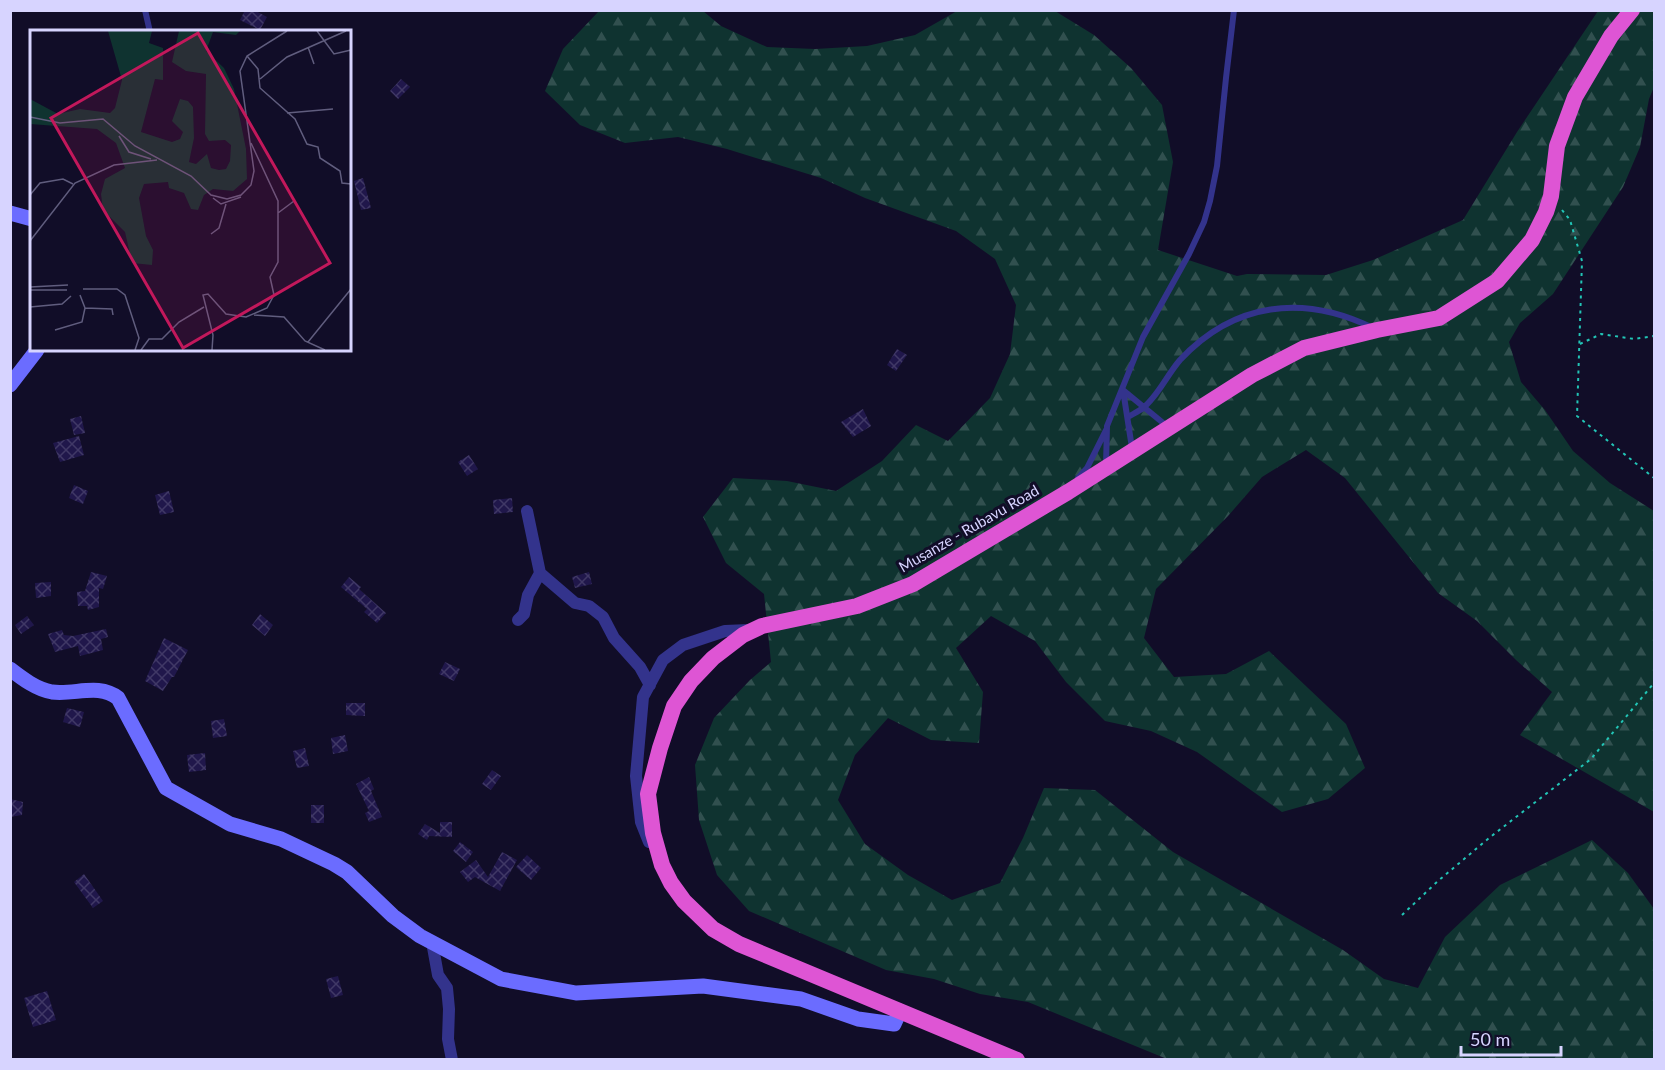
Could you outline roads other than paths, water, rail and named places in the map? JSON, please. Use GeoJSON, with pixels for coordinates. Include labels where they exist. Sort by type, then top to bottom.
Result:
{"type":"FeatureCollection","features":[{"type":"Feature","properties":{"kind":"highway","name":"Musanze - Rubavu Road"},"geometry":{"type":"LineString","coordinates":[[1017,1059],[739,944],[713,929],[684,901],[662,865],[652,833],[648,794],[674,706],[691,681],[713,658],[743,635],[762,626],[856,606],[913,584],[1068,492],[1251,375],[1304,348],[1438,318],[1497,281],[1532,240],[1546,212],[1551,196],[1557,146],[1575,97],[1611,36],[1632,10]]}},
{"type":"Feature","properties":{"kind":"main road"},"geometry":{"type":"LineString","coordinates":[[10,213],[30,218]]}},
{"type":"Feature","properties":{"kind":"main road"},"geometry":{"type":"LineString","coordinates":[[10,385],[35,351]]}},
{"type":"Feature","properties":{"kind":"main road"},"geometry":{"type":"LineString","coordinates":[[10,669],[39,688],[54,692],[104,690],[112,693],[118,698],[166,788],[230,824],[281,839],[334,864],[347,872],[404,925],[501,978],[576,993],[703,986],[801,999],[858,1019],[894,1024],[900,1011]]}},
{"type":"Feature","properties":{"kind":"street"},"geometry":{"type":"LineString","coordinates":[[527,511],[540,573],[575,603],[589,606],[603,617],[614,638],[640,667],[650,685]]}},
{"type":"Feature","properties":{"kind":"street"},"geometry":{"type":"LineString","coordinates":[[518,620],[524,614],[528,595],[540,573]]}},
{"type":"Feature","properties":{"kind":"street"},"geometry":{"type":"LineString","coordinates":[[671,883],[654,855],[641,822],[636,776],[644,697],[663,660],[683,645],[725,631],[753,630]]}},
{"type":"Feature","properties":{"kind":"street"},"geometry":{"type":"LineString","coordinates":[[432,942],[438,975],[447,988],[448,1039],[452,1059]]}},
{"type":"Feature","properties":{"kind":"lane"},"geometry":{"type":"LineString","coordinates":[[145,10],[150,30]]}},
{"type":"Feature","properties":{"kind":"lane"},"geometry":{"type":"LineString","coordinates":[[1068,492],[1087,468],[1107,426],[1143,337],[1204,222],[1217,166],[1234,10]]}},
{"type":"Feature","properties":{"kind":"lane"},"geometry":{"type":"LineString","coordinates":[[1128,417],[1145,407],[1180,360],[1206,338],[1236,319],[1254,312],[1289,307],[1323,310],[1353,318],[1377,330]]}},
{"type":"Feature","properties":{"kind":"lane"},"geometry":{"type":"LineString","coordinates":[[1122,389],[1168,427]]}},
{"type":"Feature","properties":{"kind":"lane"},"geometry":{"type":"LineString","coordinates":[[1122,389],[1132,450]]}},
{"type":"Feature","properties":{"kind":"lane"},"geometry":{"type":"LineString","coordinates":[[1105,468],[1107,426]]}}]}
